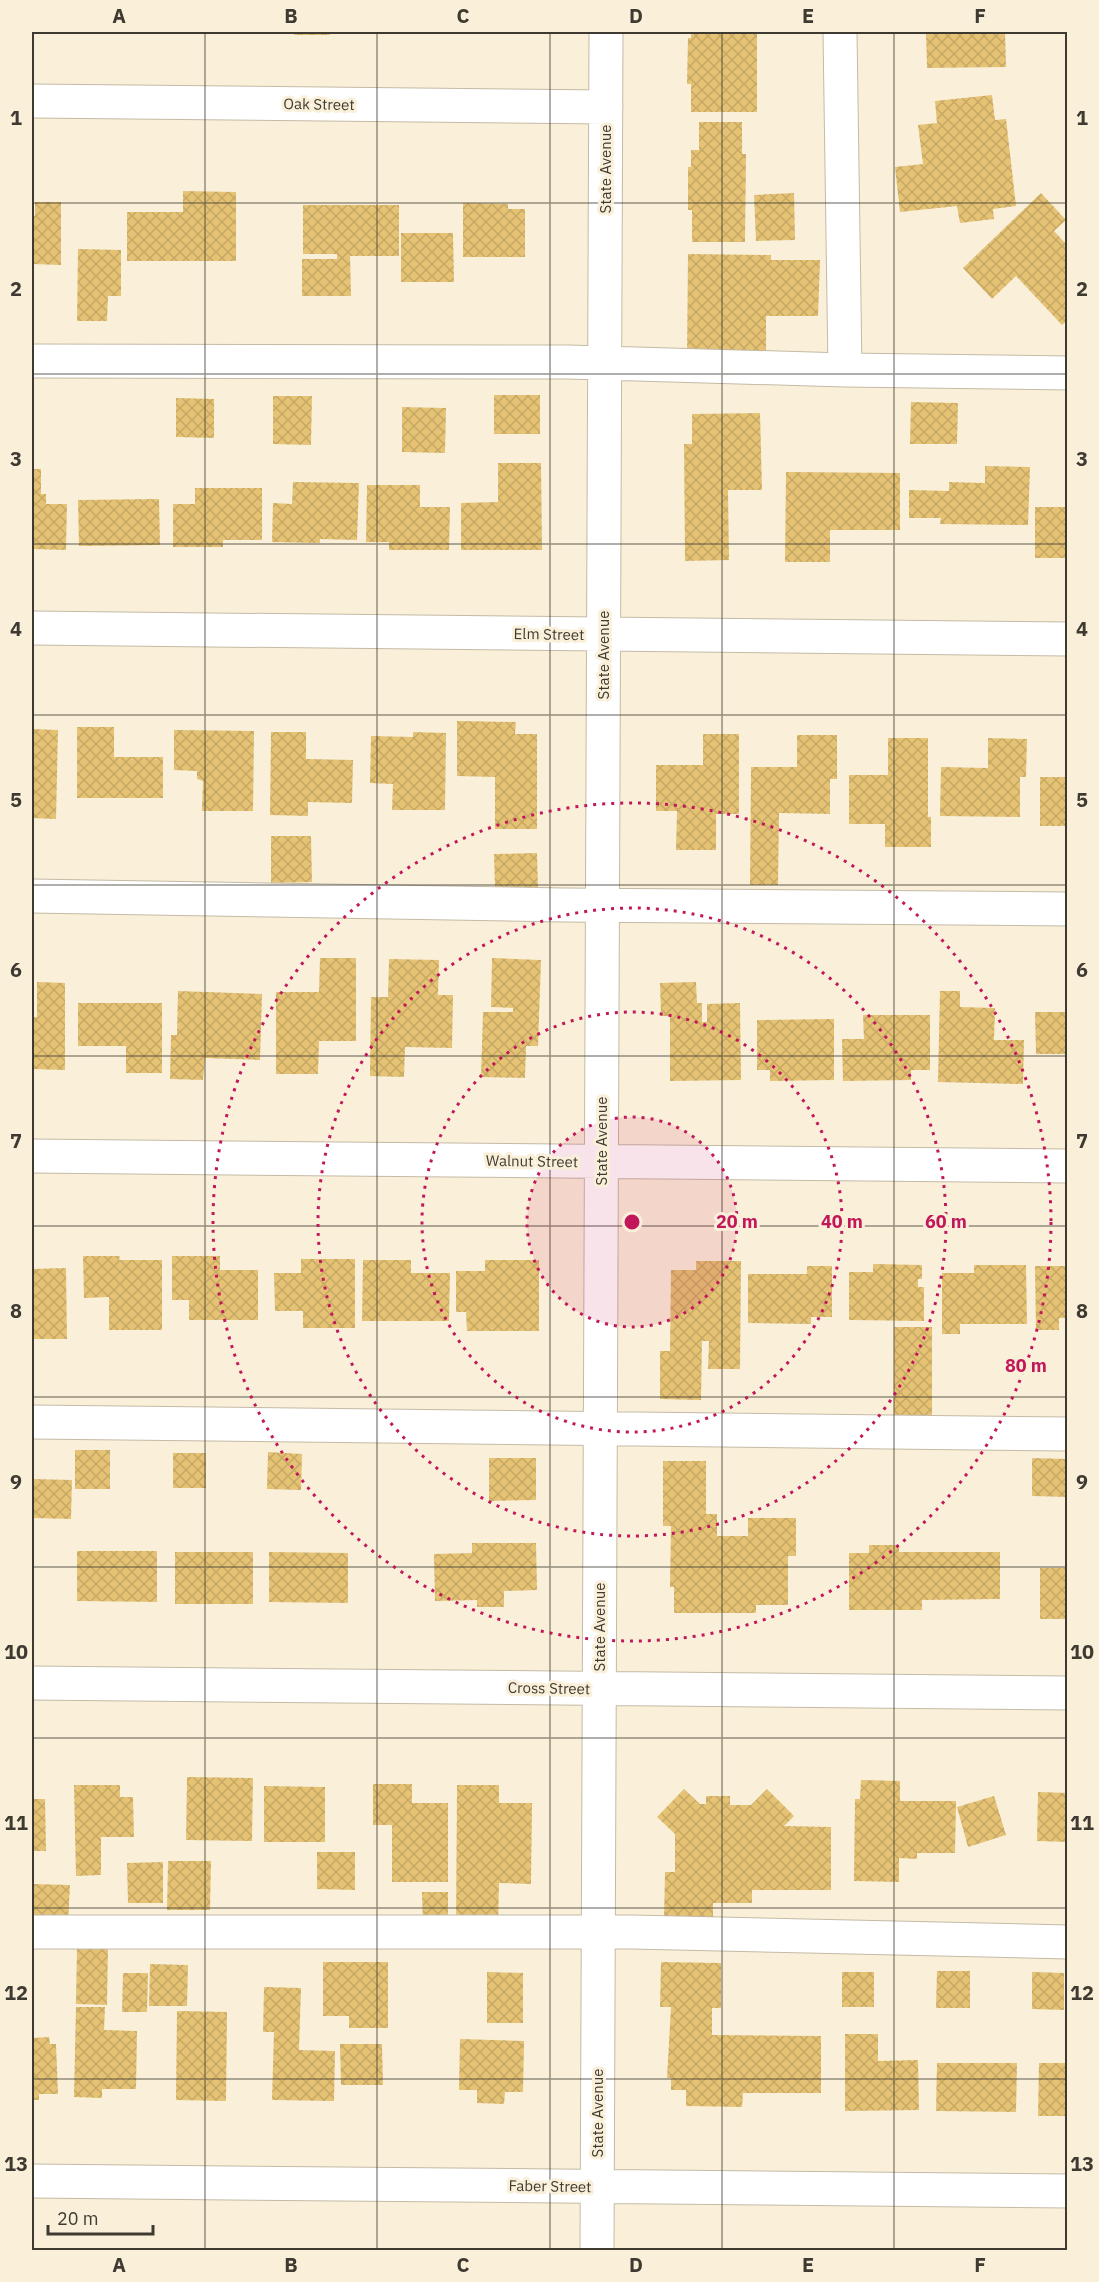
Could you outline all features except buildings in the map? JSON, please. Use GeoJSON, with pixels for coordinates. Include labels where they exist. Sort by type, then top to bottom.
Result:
{"type":"FeatureCollection","features":[{"type":"Feature","properties":{"kind":"street","name":"State Avenue"},"geometry":{"type":"LineString","coordinates":[[597,2250],[606,32]]}},
{"type":"Feature","properties":{"kind":"street"},"geometry":{"type":"LineString","coordinates":[[840,32],[845,370]]}},
{"type":"Feature","properties":{"kind":"street","name":"Oak Street"},"geometry":{"type":"LineString","coordinates":[[32,101],[606,107]]}},
{"type":"Feature","properties":{"kind":"street"},"geometry":{"type":"LineString","coordinates":[[32,361],[604,363],[845,370],[1068,373]]}},
{"type":"Feature","properties":{"kind":"street","name":"Elm Street"},"geometry":{"type":"LineString","coordinates":[[32,628],[1068,639]]}},
{"type":"Feature","properties":{"kind":"street"},"geometry":{"type":"LineString","coordinates":[[32,896],[602,906],[1068,909]]}},
{"type":"Feature","properties":{"kind":"street","name":"Walnut Street"},"geometry":{"type":"LineString","coordinates":[[32,1156],[1068,1166]]}},
{"type":"Feature","properties":{"kind":"street"},"geometry":{"type":"LineString","coordinates":[[32,1422],[1068,1434]]}},
{"type":"Feature","properties":{"kind":"street","name":"Cross Street"},"geometry":{"type":"LineString","coordinates":[[32,1683],[1068,1693]]}},
{"type":"Feature","properties":{"kind":"street"},"geometry":{"type":"LineString","coordinates":[[32,1932],[598,1932],[1068,1942]]}},
{"type":"Feature","properties":{"kind":"street","name":"Faber Street"},"geometry":{"type":"LineString","coordinates":[[32,2181],[1068,2191]]}}]}
